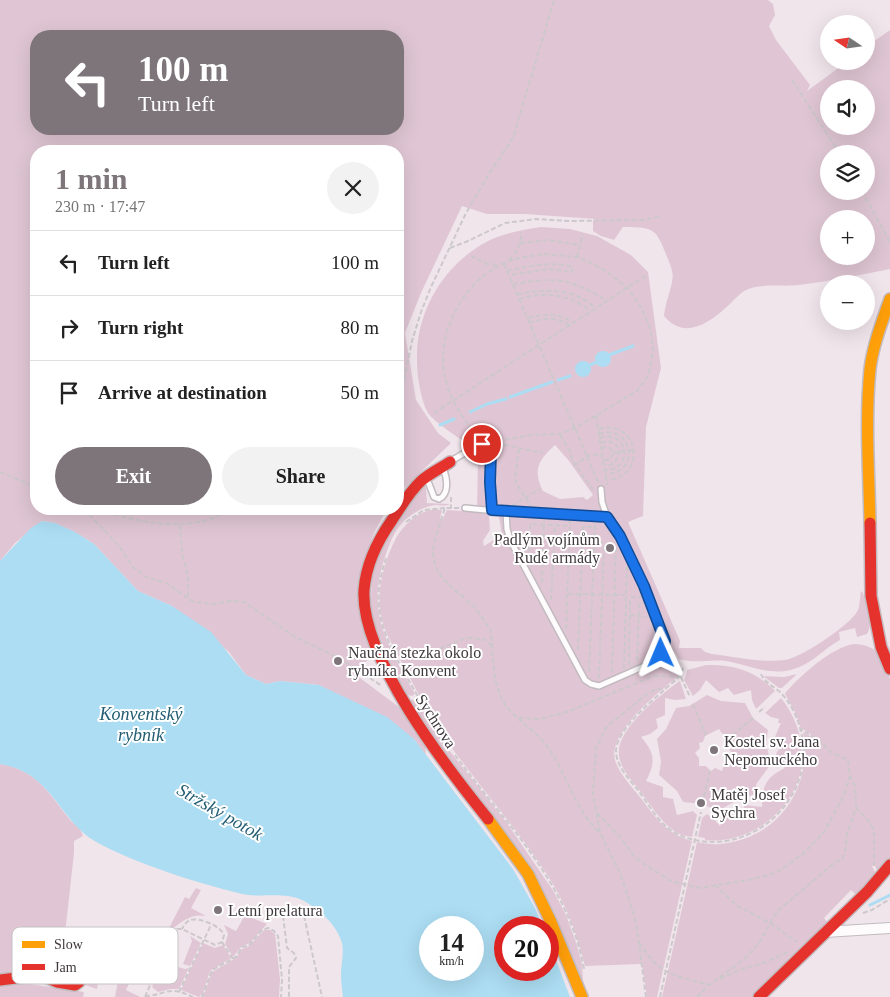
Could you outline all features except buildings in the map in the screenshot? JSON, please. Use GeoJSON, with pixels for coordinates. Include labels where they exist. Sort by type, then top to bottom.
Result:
{"type":"FeatureCollection","features":[{"type":"Feature","properties":{"kind":"street"},"geometry":{"type":"LineString","coordinates":[[890,299],[877,335],[870,368],[868,408],[871,596],[881,647],[890,669]]}},
{"type":"Feature","properties":{"kind":"street","name":"Sychrova"},"geometry":{"type":"LineString","coordinates":[[404,502],[424,478],[445,464]]}},
{"type":"Feature","properties":{"kind":"street","name":"Sychrova"},"geometry":{"type":"LineString","coordinates":[[395,515],[381,536],[367,570],[364,590],[365,616],[372,638],[399,694],[446,765],[528,874],[552,922],[582,997]]}},
{"type":"Feature","properties":{"kind":"street"},"geometry":{"type":"LineString","coordinates":[[759,997],[879,879],[890,865]]}},
{"type":"Feature","properties":{"kind":"street"},"geometry":{"type":"LineString","coordinates":[[825,932],[890,928]]}},
{"type":"Feature","properties":{"kind":"lane"},"geometry":{"type":"LineString","coordinates":[[424,478],[429,484],[434,497],[443,498],[446,494],[445,464],[482,444],[487,446],[491,450],[490,482],[492,510]]}},
{"type":"Feature","properties":{"kind":"lane"},"geometry":{"type":"LineString","coordinates":[[506,512],[510,540],[528,574],[585,680],[599,686],[656,661],[665,641],[651,603],[621,539],[607,517],[602,502],[601,489]]}},
{"type":"Feature","properties":{"kind":"lane"},"geometry":{"type":"LineString","coordinates":[[464,508],[607,517]]}},
{"type":"Feature","properties":{"kind":"path"},"geometry":{"type":"LineString","coordinates":[[404,380],[412,341],[430,287],[466,213],[513,138],[554,0]]}},
{"type":"Feature","properties":{"kind":"path"},"geometry":{"type":"LineString","coordinates":[[792,80],[834,145]]}},
{"type":"Feature","properties":{"kind":"path"},"geometry":{"type":"LineString","coordinates":[[867,200],[890,242]]}},
{"type":"Feature","properties":{"kind":"path"},"geometry":{"type":"LineString","coordinates":[[450,248],[505,223],[536,219],[568,221],[642,220],[659,217]]}},
{"type":"Feature","properties":{"kind":"path"},"geometry":{"type":"LineString","coordinates":[[507,262],[514,255],[520,243],[521,232]]}},
{"type":"Feature","properties":{"kind":"path"},"geometry":{"type":"LineString","coordinates":[[577,257],[583,234]]}},
{"type":"Feature","properties":{"kind":"path"},"geometry":{"type":"LineString","coordinates":[[520,243],[548,240],[580,245]]}},
{"type":"Feature","properties":{"kind":"path"},"geometry":{"type":"LineString","coordinates":[[482,444],[462,417],[446,384],[444,360],[446,337],[455,310],[465,295],[482,278],[504,263],[544,254],[577,257],[606,271],[628,288],[642,309],[651,331],[653,352],[651,367],[644,383],[637,391],[575,428],[560,434],[531,435],[498,441],[500,444],[543,453]]}},
{"type":"Feature","properties":{"kind":"path"},"geometry":{"type":"LineString","coordinates":[[471,256],[487,264],[499,266]]}},
{"type":"Feature","properties":{"kind":"path"},"geometry":{"type":"LineString","coordinates":[[504,263],[601,489]]}},
{"type":"Feature","properties":{"kind":"path"},"geometry":{"type":"LineString","coordinates":[[507,271],[533,265],[556,264],[573,266],[572,272],[556,269],[516,273],[509,276]]}},
{"type":"Feature","properties":{"kind":"path"},"geometry":{"type":"LineString","coordinates":[[556,264],[556,269]]}},
{"type":"Feature","properties":{"kind":"path"},"geometry":{"type":"LineString","coordinates":[[434,413],[648,275]]}},
{"type":"Feature","properties":{"kind":"path"},"geometry":{"type":"LineString","coordinates":[[513,284],[548,279],[563,281],[577,285],[607,301]]}},
{"type":"Feature","properties":{"kind":"path"},"geometry":{"type":"LineString","coordinates":[[517,294],[559,290],[582,299],[595,308]]}},
{"type":"Feature","properties":{"kind":"path"},"geometry":{"type":"LineString","coordinates":[[519,299],[553,294],[567,297],[591,311]]}},
{"type":"Feature","properties":{"kind":"path"},"geometry":{"type":"LineString","coordinates":[[527,318],[557,315],[565,317],[573,323]]}},
{"type":"Feature","properties":{"kind":"path"},"geometry":{"type":"LineString","coordinates":[[529,323],[549,318],[569,325]]}},
{"type":"Feature","properties":{"kind":"path"},"geometry":{"type":"LineString","coordinates":[[596,416],[598,429],[602,449],[602,454],[605,465],[607,480],[625,474],[633,461],[634,450],[630,438],[621,430],[610,427],[598,429]]}},
{"type":"Feature","properties":{"kind":"path"},"geometry":{"type":"LineString","coordinates":[[599,434],[610,432],[617,434],[625,440],[629,450],[628,460],[623,468],[615,473],[606,474]]}},
{"type":"Feature","properties":{"kind":"path"},"geometry":{"type":"LineString","coordinates":[[560,434],[570,451],[574,465],[602,502]]}},
{"type":"Feature","properties":{"kind":"path"},"geometry":{"type":"LineString","coordinates":[[600,438],[606,436],[616,438],[624,451],[624,458],[620,464],[615,468],[605,470]]}},
{"type":"Feature","properties":{"kind":"path"},"geometry":{"type":"LineString","coordinates":[[601,443],[613,442],[620,452]]}},
{"type":"Feature","properties":{"kind":"path"},"geometry":{"type":"LineString","coordinates":[[602,449],[604,447],[610,448],[614,453]]}},
{"type":"Feature","properties":{"kind":"path"},"geometry":{"type":"LineString","coordinates":[[519,449],[516,483],[536,514]]}},
{"type":"Feature","properties":{"kind":"path"},"geometry":{"type":"LineString","coordinates":[[614,453],[634,450]]}},
{"type":"Feature","properties":{"kind":"path"},"geometry":{"type":"LineString","coordinates":[[605,465],[615,462],[620,452]]}},
{"type":"Feature","properties":{"kind":"path"},"geometry":{"type":"LineString","coordinates":[[604,460],[610,460],[614,453]]}},
{"type":"Feature","properties":{"kind":"path"},"geometry":{"type":"LineString","coordinates":[[574,465],[587,456],[602,454]]}},
{"type":"Feature","properties":{"kind":"path"},"geometry":{"type":"LineString","coordinates":[[0,472],[30,484]]}},
{"type":"Feature","properties":{"kind":"path"},"geometry":{"type":"LineString","coordinates":[[506,512],[512,505],[540,489]]}},
{"type":"Feature","properties":{"kind":"path"},"geometry":{"type":"LineString","coordinates":[[445,508],[433,550],[435,565],[443,579],[475,608],[487,624],[491,631],[497,685],[502,700],[517,718],[546,746],[583,814],[600,833],[621,875],[636,922],[646,997]]}},
{"type":"Feature","properties":{"kind":"path"},"geometry":{"type":"LineString","coordinates":[[404,523],[424,510],[458,508]]}},
{"type":"Feature","properties":{"kind":"path"},"geometry":{"type":"LineString","coordinates":[[90,515],[119,546],[134,568],[146,577],[166,583],[194,602],[214,604],[231,601],[244,602],[295,637],[341,659],[364,675]]}},
{"type":"Feature","properties":{"kind":"path"},"geometry":{"type":"LineString","coordinates":[[118,515],[158,524],[180,524],[218,517],[220,515]]}},
{"type":"Feature","properties":{"kind":"path"},"geometry":{"type":"LineString","coordinates":[[588,682],[595,517]]}},
{"type":"Feature","properties":{"kind":"path"},"geometry":{"type":"LineString","coordinates":[[180,524],[182,552],[188,577],[188,598]]}},
{"type":"Feature","properties":{"kind":"path"},"geometry":{"type":"LineString","coordinates":[[528,574],[530,524],[570,526],[566,644]]}},
{"type":"Feature","properties":{"kind":"path"},"geometry":{"type":"LineString","coordinates":[[541,598],[544,524]]}},
{"type":"Feature","properties":{"kind":"path"},"geometry":{"type":"LineString","coordinates":[[550,615],[555,525]]}},
{"type":"Feature","properties":{"kind":"path"},"geometry":{"type":"LineString","coordinates":[[578,665],[583,526],[595,527]]}},
{"type":"Feature","properties":{"kind":"path"},"geometry":{"type":"LineString","coordinates":[[594,535],[604,547],[599,686]]}},
{"type":"Feature","properties":{"kind":"path"},"geometry":{"type":"LineString","coordinates":[[612,681],[616,548],[617,543],[621,539]]}},
{"type":"Feature","properties":{"kind":"path"},"geometry":{"type":"LineString","coordinates":[[389,551],[380,582],[378,600],[380,617],[394,651],[419,699]]}},
{"type":"Feature","properties":{"kind":"path"},"geometry":{"type":"LineString","coordinates":[[626,675],[625,595],[628,554]]}},
{"type":"Feature","properties":{"kind":"path"},"geometry":{"type":"LineString","coordinates":[[568,594],[625,595]]}},
{"type":"Feature","properties":{"kind":"path"},"geometry":{"type":"LineString","coordinates":[[626,675],[630,599],[632,596],[648,597]]}},
{"type":"Feature","properties":{"kind":"path"},"geometry":{"type":"LineString","coordinates":[[636,670],[639,603],[651,603]]}},
{"type":"Feature","properties":{"kind":"path"},"geometry":{"type":"LineString","coordinates":[[630,615],[638,616]]}},
{"type":"Feature","properties":{"kind":"path"},"geometry":{"type":"LineString","coordinates":[[394,651],[435,651],[465,638],[486,640],[492,646]]}},
{"type":"Feature","properties":{"kind":"path"},"geometry":{"type":"LineString","coordinates":[[684,668],[681,677],[666,688],[624,730],[618,742],[617,756],[627,776],[674,833],[694,840],[714,842],[738,839],[767,825],[786,804],[800,777],[804,759],[803,740],[800,729],[792,708],[780,692],[762,678],[761,674]]}},
{"type":"Feature","properties":{"kind":"path"},"geometry":{"type":"LineString","coordinates":[[517,718],[539,719],[567,712],[654,676],[681,677]]}},
{"type":"Feature","properties":{"kind":"path"},"geometry":{"type":"LineString","coordinates":[[681,677],[690,697]]}},
{"type":"Feature","properties":{"kind":"path"},"geometry":{"type":"LineString","coordinates":[[600,833],[593,793],[596,749],[606,727],[647,694],[657,689],[666,688]]}},
{"type":"Feature","properties":{"kind":"path"},"geometry":{"type":"LineString","coordinates":[[693,704],[706,735]]}},
{"type":"Feature","properties":{"kind":"path"},"geometry":{"type":"LineString","coordinates":[[759,712],[765,706]]}},
{"type":"Feature","properties":{"kind":"path"},"geometry":{"type":"LineString","coordinates":[[727,740],[753,718]]}},
{"type":"Feature","properties":{"kind":"path"},"geometry":{"type":"LineString","coordinates":[[697,997],[704,988],[733,969],[757,946],[773,916],[780,909],[833,864],[843,858],[846,847],[846,834],[856,808],[855,786],[850,776],[848,760],[831,752],[821,742],[800,729]]}},
{"type":"Feature","properties":{"kind":"path"},"geometry":{"type":"LineString","coordinates":[[702,804],[710,771]]}},
{"type":"Feature","properties":{"kind":"path"},"geometry":{"type":"LineString","coordinates":[[597,812],[638,859],[671,881],[698,888],[766,876],[779,871],[803,854],[824,832],[844,794],[850,776]]}},
{"type":"Feature","properties":{"kind":"path"},"geometry":{"type":"LineString","coordinates":[[856,808],[867,819],[874,830],[875,856],[873,861],[879,879]]}},
{"type":"Feature","properties":{"kind":"path"},"geometry":{"type":"LineString","coordinates":[[660,997],[700,812]]}},
{"type":"Feature","properties":{"kind":"path"},"geometry":{"type":"LineString","coordinates":[[715,885],[736,905],[770,923],[802,946],[813,943]]}},
{"type":"Feature","properties":{"kind":"path"},"geometry":{"type":"LineString","coordinates":[[858,913],[872,910],[890,899]]}},
{"type":"Feature","properties":{"kind":"path"},"geometry":{"type":"LineString","coordinates":[[283,916],[286,948],[294,953],[296,958],[289,967],[289,997]]}},
{"type":"Feature","properties":{"kind":"path"},"geometry":{"type":"LineString","coordinates":[[304,916],[322,997]]}},
{"type":"Feature","properties":{"kind":"path"},"geometry":{"type":"LineString","coordinates":[[182,929],[191,920],[198,919],[222,930],[224,935],[222,942]]}},
{"type":"Feature","properties":{"kind":"path"},"geometry":{"type":"LineString","coordinates":[[179,992],[211,924]]}},
{"type":"Feature","properties":{"kind":"path"},"geometry":{"type":"LineString","coordinates":[[202,997],[211,972],[233,958],[242,947],[250,945],[262,930],[268,928],[278,936],[282,979],[281,997]]}},
{"type":"Feature","properties":{"kind":"path"},"geometry":{"type":"LineString","coordinates":[[178,929],[182,929],[215,944],[222,942]]}},
{"type":"Feature","properties":{"kind":"path"},"geometry":{"type":"LineString","coordinates":[[222,942],[233,958]]}},
{"type":"Feature","properties":{"kind":"path"},"geometry":{"type":"LineString","coordinates":[[639,943],[652,960],[666,970],[682,979],[709,985]]}},
{"type":"Feature","properties":{"kind":"path"},"geometry":{"type":"LineString","coordinates":[[716,980],[789,951]]}},
{"type":"Feature","properties":{"kind":"path"},"geometry":{"type":"LineString","coordinates":[[145,997],[151,984]]}},
{"type":"Feature","properties":{"kind":"path"},"geometry":{"type":"LineString","coordinates":[[145,997],[172,991],[193,997]]}},
{"type":"Feature","properties":{"kind":"shaded area"},"geometry":{"type":"Polygon","coordinates":[[[0,0],[768,0],[773,4],[775,15],[769,26],[776,40],[810,85],[807,91],[820,81],[820,135],[875,135],[875,80],[822,80],[836,70],[875,70],[875,41],[890,30],[890,269],[859,275],[820,275],[820,282],[751,288],[742,293],[707,322],[690,328],[681,327],[672,324],[664,316],[673,279],[672,273],[661,242],[654,232],[649,229],[623,227],[614,240],[593,231],[593,220],[595,219],[525,214],[487,214],[462,206],[421,293],[405,333],[416,400],[438,433],[451,443],[404,488],[404,145],[30,145],[30,515],[384,515],[374,533],[360,572],[373,656],[359,667],[360,678],[399,707],[425,743],[426,755],[414,739],[319,685],[280,681],[266,684],[246,675],[229,652],[172,606],[138,591],[94,544],[75,532],[55,523],[42,521],[15,543],[0,561],[0,0]]]}},
{"type":"Feature","properties":{"kind":"shaded area"},"geometry":{"type":"Polygon","coordinates":[[[541,227],[570,229],[597,236],[631,255],[648,272],[661,368],[646,427],[643,516],[628,522],[680,641],[679,648],[701,648],[705,652],[712,654],[748,659],[785,660],[814,647],[854,616],[860,603],[861,591],[869,614],[870,624],[867,634],[857,637],[855,628],[839,632],[840,640],[812,660],[800,667],[779,672],[726,661],[679,659],[674,651],[669,653],[680,675],[637,713],[619,737],[615,749],[615,760],[623,776],[664,826],[676,835],[692,841],[657,997],[647,997],[642,964],[585,966],[570,920],[548,876],[442,734],[422,701],[390,640],[380,611],[380,592],[385,564],[396,538],[404,527],[421,513],[435,509],[442,510],[440,519],[442,520],[447,510],[477,512],[478,455],[431,417],[421,395],[417,367],[418,342],[422,322],[429,304],[438,287],[450,271],[479,246],[502,235],[541,227]],[[555,445],[541,460],[539,465],[538,477],[543,491],[560,499],[583,497],[587,500],[593,495],[555,445]],[[489,516],[490,530],[483,541],[484,546],[502,535],[499,517],[489,516]]]}},
{"type":"Feature","properties":{"kind":"shaded area"},"geometry":{"type":"Polygon","coordinates":[[[423,486],[426,488],[427,503],[450,504],[425,508],[413,514],[401,524],[392,538],[380,575],[378,594],[382,627],[388,643],[415,694],[412,696],[404,694],[368,610],[371,597],[373,561],[423,486]]]}},
{"type":"Feature","properties":{"kind":"shaded area"},"geometry":{"type":"Polygon","coordinates":[[[854,644],[875,650],[882,659],[890,679],[890,859],[878,872],[875,866],[872,866],[877,876],[857,896],[851,890],[824,918],[828,923],[795,958],[789,957],[754,997],[662,997],[697,842],[717,844],[741,840],[759,832],[774,821],[787,807],[796,791],[802,772],[805,753],[803,732],[810,736],[811,734],[801,728],[785,694],[817,663],[836,650],[854,644]]]}},
{"type":"Feature","properties":{"kind":"shaded area"},"geometry":{"type":"Polygon","coordinates":[[[706,665],[726,666],[744,670],[760,678],[775,691],[756,709],[752,700],[751,690],[734,695],[728,688],[719,692],[706,680],[700,690],[693,696],[684,680],[687,670],[706,665]]]}},
{"type":"Feature","properties":{"kind":"shaded area"},"geometry":{"type":"Polygon","coordinates":[[[797,674],[782,688],[779,688],[763,676],[784,677],[797,674]]]}},
{"type":"Feature","properties":{"kind":"shaded area"},"geometry":{"type":"Polygon","coordinates":[[[680,681],[686,699],[675,700],[665,698],[665,715],[656,719],[658,728],[650,734],[641,737],[649,748],[653,763],[646,781],[663,787],[663,797],[673,799],[677,815],[693,811],[697,815],[692,837],[676,832],[664,822],[627,774],[619,755],[624,735],[632,724],[651,704],[680,681]]]}},
{"type":"Feature","properties":{"kind":"shaded area"},"geometry":{"type":"Polygon","coordinates":[[[707,695],[721,701],[745,703],[753,718],[768,730],[766,743],[771,764],[757,783],[753,795],[739,799],[718,811],[702,804],[683,802],[677,791],[659,775],[661,762],[657,739],[666,729],[676,708],[689,706],[707,695]],[[719,729],[705,736],[703,742],[699,743],[700,748],[695,753],[699,758],[699,766],[706,766],[711,771],[715,768],[722,771],[724,764],[727,765],[730,761],[729,754],[731,751],[727,747],[729,743],[719,729]]]}},
{"type":"Feature","properties":{"kind":"shaded area"},"geometry":{"type":"Polygon","coordinates":[[[406,698],[419,702],[445,745],[507,823],[554,892],[566,915],[577,945],[582,964],[584,996],[574,970],[559,943],[559,916],[544,916],[488,815],[406,698]]]}},
{"type":"Feature","properties":{"kind":"shaded area"},"geometry":{"type":"Polygon","coordinates":[[[781,698],[799,731],[802,750],[801,769],[789,799],[778,812],[752,831],[737,837],[721,840],[705,840],[705,838],[698,837],[702,818],[707,814],[720,826],[724,818],[732,811],[741,814],[745,805],[762,807],[766,783],[773,775],[785,768],[776,754],[781,746],[774,739],[781,723],[778,723],[779,719],[765,713],[781,698]]]}},
{"type":"Feature","properties":{"kind":"shaded area"},"geometry":{"type":"Polygon","coordinates":[[[0,764],[24,772],[42,785],[71,821],[80,829],[83,836],[74,841],[66,927],[12,927],[12,973],[0,975],[0,764]]]}},
{"type":"Feature","properties":{"kind":"shaded area"},"geometry":{"type":"Polygon","coordinates":[[[196,888],[201,890],[191,908],[206,916],[191,917],[175,927],[170,927],[185,897],[189,899],[196,888]]]}},
{"type":"Feature","properties":{"kind":"shaded area"},"geometry":{"type":"Polygon","coordinates":[[[245,915],[267,924],[250,943],[242,946],[233,957],[225,944],[228,934],[224,925],[236,931],[245,915]]]}},
{"type":"Feature","properties":{"kind":"shaded area"},"geometry":{"type":"Polygon","coordinates":[[[264,930],[270,930],[275,934],[280,979],[279,997],[203,997],[212,972],[236,958],[242,949],[249,946],[264,930]]]}},
{"type":"Feature","properties":{"kind":"shaded area"},"geometry":{"type":"Polygon","coordinates":[[[190,936],[201,943],[190,966],[183,964],[192,941],[190,936]]]}},
{"type":"Feature","properties":{"kind":"shaded area"},"geometry":{"type":"Polygon","coordinates":[[[203,943],[215,948],[223,945],[231,958],[210,971],[203,993],[199,997],[181,990],[203,943]]]}},
{"type":"Feature","properties":{"kind":"shaded area"},"geometry":{"type":"Polygon","coordinates":[[[178,967],[189,968],[179,989],[158,992],[152,987],[153,984],[178,984],[178,967]]]}},
{"type":"Feature","properties":{"kind":"shaded area"},"geometry":{"type":"Polygon","coordinates":[[[30,984],[84,992],[83,997],[0,997],[0,986],[30,984]]]}},
{"type":"Feature","properties":{"kind":"shaded area"},"geometry":{"type":"Polygon","coordinates":[[[82,984],[98,984],[97,989],[82,984]]]}},
{"type":"Feature","properties":{"kind":"shaded area"},"geometry":{"type":"Polygon","coordinates":[[[117,984],[129,984],[126,990],[140,997],[115,997],[117,984]]]}},
{"type":"Feature","properties":{"kind":"water"},"geometry":{"type":"Polygon","coordinates":[[[603,351],[611,359],[603,367],[595,359],[603,351]]]}},
{"type":"Feature","properties":{"kind":"water"},"geometry":{"type":"Polygon","coordinates":[[[583,361],[591,369],[583,377],[575,369],[583,361]]]}},
{"type":"Feature","properties":{"kind":"water","name":"Konventský rybník"},"geometry":{"type":"Polygon","coordinates":[[[42,521],[55,523],[75,532],[94,544],[138,591],[172,606],[211,632],[246,675],[266,684],[280,681],[319,685],[387,717],[414,739],[513,869],[538,916],[494,916],[494,981],[559,981],[559,968],[570,997],[343,997],[341,974],[343,948],[341,940],[329,921],[308,903],[294,897],[246,895],[185,878],[114,851],[85,834],[73,823],[44,787],[32,777],[18,769],[0,764],[0,561],[31,528],[42,521]]]}},
{"type":"Feature","properties":{"kind":"waterway"},"geometry":{"type":"LineString","coordinates":[[609,355],[633,346]]}},
{"type":"Feature","properties":{"kind":"waterway"},"geometry":{"type":"LineString","coordinates":[[590,365],[597,362]]}},
{"type":"Feature","properties":{"kind":"waterway"},"geometry":{"type":"LineString","coordinates":[[558,380],[570,376]]}},
{"type":"Feature","properties":{"kind":"waterway"},"geometry":{"type":"LineString","coordinates":[[510,397],[552,382]]}},
{"type":"Feature","properties":{"kind":"waterway"},"geometry":{"type":"LineString","coordinates":[[470,412],[487,404],[506,399]]}},
{"type":"Feature","properties":{"kind":"waterway"},"geometry":{"type":"LineString","coordinates":[[440,425],[454,419]]}},
{"type":"Feature","properties":{"kind":"waterway"},"geometry":{"type":"LineString","coordinates":[[870,905],[890,895]]}},
{"type":"Feature","properties":{"kind":"traffic: slow"},"geometry":{"type":"LineString","coordinates":[[870,523],[868,427],[870,369],[876,342],[890,299]]}},
{"type":"Feature","properties":{"kind":"traffic: slow"},"geometry":{"type":"LineString","coordinates":[[488,819],[528,874],[551,922],[582,997]]}},
{"type":"Feature","properties":{"kind":"traffic: jam"},"geometry":{"type":"LineString","coordinates":[[404,502],[421,481],[450,462]]}},
{"type":"Feature","properties":{"kind":"traffic: jam"},"geometry":{"type":"LineString","coordinates":[[395,515],[373,553],[367,571],[364,590],[366,617],[376,647],[409,710],[451,771],[488,819]]}},
{"type":"Feature","properties":{"kind":"traffic: jam"},"geometry":{"type":"LineString","coordinates":[[870,523],[871,596],[881,647],[890,669]]}},
{"type":"Feature","properties":{"kind":"traffic: jam"},"geometry":{"type":"LineString","coordinates":[[759,997],[867,892],[890,865]]}},
{"type":"Feature","properties":{"kind":"traffic: jam"},"geometry":{"type":"LineString","coordinates":[[0,980],[12,978]]}},
{"type":"Feature","properties":{"kind":"traffic: jam"},"geometry":{"type":"LineString","coordinates":[[69,984],[76,984]]}},
{"type":"Feature","properties":{"kind":"place","name":"Padlým vojínům Rudé armády"},"geometry":{"type":"Point","coordinates":[610,548]}},
{"type":"Feature","properties":{"kind":"place","name":"Naučná stezka okolo rybníka Konvent"},"geometry":{"type":"Point","coordinates":[338,661]}},
{"type":"Feature","properties":{"kind":"place","name":"Kostel sv. Jana Nepomuckého"},"geometry":{"type":"Point","coordinates":[714,750]}},
{"type":"Feature","properties":{"kind":"place","name":"Matěj Josef Sychra"},"geometry":{"type":"Point","coordinates":[701,803]}},
{"type":"Feature","properties":{"kind":"place","name":"Letní prelatura"},"geometry":{"type":"Point","coordinates":[218,910]}},
{"type":"Feature","properties":{"kind":"route"},"geometry":{"type":"LineString","coordinates":[[482,444],[491,450],[490,482],[492,510],[607,517],[620,536],[644,586],[665,641],[661,653]]}},
{"type":"Feature","properties":{"kind":"water label","name":"Stržský potok"},"geometry":{"type":"Point","coordinates":[220,812]}}]}
